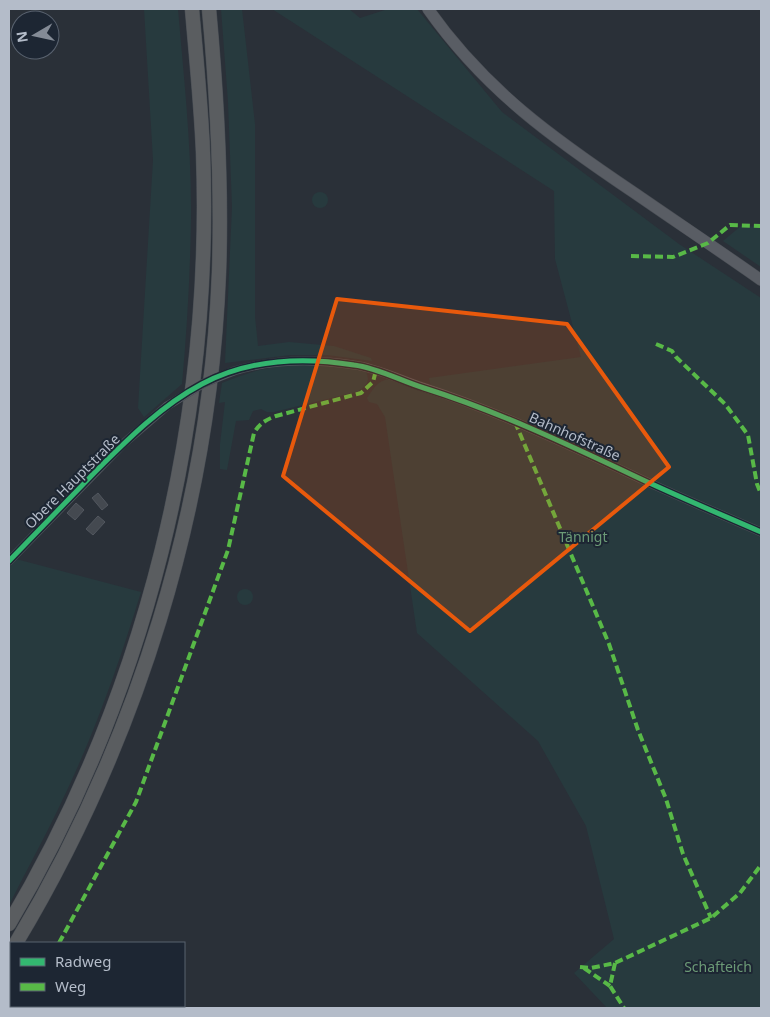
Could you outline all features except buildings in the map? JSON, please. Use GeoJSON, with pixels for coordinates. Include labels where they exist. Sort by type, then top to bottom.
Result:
{"type":"FeatureCollection","features":[{"type":"Feature","properties":{"kind":"highway"},"geometry":{"type":"LineString","coordinates":[[9,924],[48,852],[104,733],[141,624],[158,564],[176,485],[189,409],[197,343],[202,273],[203,151],[192,9]]}},
{"type":"Feature","properties":{"kind":"highway"},"geometry":{"type":"LineString","coordinates":[[17,942],[63,860],[118,739],[157,632],[188,507],[206,410],[214,342],[219,272],[218,153],[208,9]]}},
{"type":"Feature","properties":{"kind":"main road"},"geometry":{"type":"LineString","coordinates":[[428,9],[466,57],[493,86],[543,130],[761,280]]}},
{"type":"Feature","properties":{"kind":"street","name":"Obere Hauptstraße"},"geometry":{"type":"LineString","coordinates":[[9,561],[123,444],[167,406],[204,383],[255,365],[308,361],[356,365],[376,370]]}},
{"type":"Feature","properties":{"kind":"street","name":"Bahnhofstraße"},"geometry":{"type":"LineString","coordinates":[[376,370],[398,380],[461,400],[541,432],[761,532]]}},
{"type":"Feature","properties":{"kind":"highlighted area"},"geometry":{"type":"Polygon","coordinates":[[[337,299],[567,324],[669,467],[470,631],[283,476],[337,299]]]}},
{"type":"Feature","properties":{"kind":"green space"},"geometry":{"type":"Polygon","coordinates":[[[144,9],[178,9],[189,142],[191,221],[188,303],[182,384],[144,417],[138,408],[153,160],[144,9]]]}},
{"type":"Feature","properties":{"kind":"green space"},"geometry":{"type":"Polygon","coordinates":[[[221,9],[242,9],[255,124],[255,317],[258,346],[289,342],[334,346],[371,358],[372,361],[327,355],[291,355],[225,363],[232,207],[228,102],[221,9]]]}},
{"type":"Feature","properties":{"kind":"green space","name":"Tännigt"},"geometry":{"type":"Polygon","coordinates":[[[272,9],[349,9],[360,18],[388,9],[417,9],[502,112],[679,244],[761,298],[761,1008],[607,1008],[574,973],[614,939],[586,826],[538,741],[417,633],[385,417],[377,404],[369,402],[367,398],[377,385],[382,381],[390,379],[432,392],[429,378],[581,357],[555,259],[554,191],[272,9]]]}},
{"type":"Feature","properties":{"kind":"green space"},"geometry":{"type":"Polygon","coordinates":[[[320,192],[328,200],[320,208],[312,200],[320,192]]]}},
{"type":"Feature","properties":{"kind":"green space"},"geometry":{"type":"Polygon","coordinates":[[[741,226],[761,227],[761,267],[723,241],[741,226]]]}},
{"type":"Feature","properties":{"kind":"green space"},"geometry":{"type":"Polygon","coordinates":[[[302,363],[352,368],[366,372],[368,379],[364,386],[356,392],[274,412],[267,412],[261,409],[253,411],[249,420],[236,421],[227,470],[220,469],[220,444],[225,402],[219,403],[222,383],[261,370],[302,363]]]}},
{"type":"Feature","properties":{"kind":"green space"},"geometry":{"type":"Polygon","coordinates":[[[16,559],[141,592],[124,646],[95,725],[55,816],[9,905],[9,568],[16,559]]]}},
{"type":"Feature","properties":{"kind":"green space"},"geometry":{"type":"Polygon","coordinates":[[[245,589],[253,597],[245,605],[237,597],[245,589]]]}},
{"type":"Feature","properties":{"kind":"marked path"},"geometry":{"type":"LineString","coordinates":[[631,256],[673,257],[708,243],[730,225],[761,226]]}},
{"type":"Feature","properties":{"kind":"marked path"},"geometry":{"type":"LineString","coordinates":[[656,344],[672,351],[725,404],[748,435],[757,484],[761,494]]}},
{"type":"Feature","properties":{"kind":"marked path"},"geometry":{"type":"LineString","coordinates":[[60,942],[136,802],[228,550],[254,433],[263,423],[276,416],[361,393],[373,382],[376,370]]}},
{"type":"Feature","properties":{"kind":"marked path"},"geometry":{"type":"LineString","coordinates":[[515,422],[609,644],[638,730],[666,799],[683,854],[711,918]]}},
{"type":"Feature","properties":{"kind":"marked path"},"geometry":{"type":"LineString","coordinates":[[580,967],[591,968],[615,963],[711,918],[740,893],[761,865]]}},
{"type":"Feature","properties":{"kind":"marked path"},"geometry":{"type":"LineString","coordinates":[[615,963],[610,986],[624,1008]]}},
{"type":"Feature","properties":{"kind":"marked path"},"geometry":{"type":"LineString","coordinates":[[584,968],[610,986]]}},
{"type":"Feature","properties":{"kind":"cycle path"},"geometry":{"type":"LineString","coordinates":[[9,561],[120,447],[159,412],[187,392],[239,369],[277,362],[296,361],[335,362],[363,367],[452,397],[535,430],[761,532]]}},
{"type":"Feature","properties":{"kind":"park label","name":"Schafteich"},"geometry":{"type":"Point","coordinates":[718,966]}}]}
